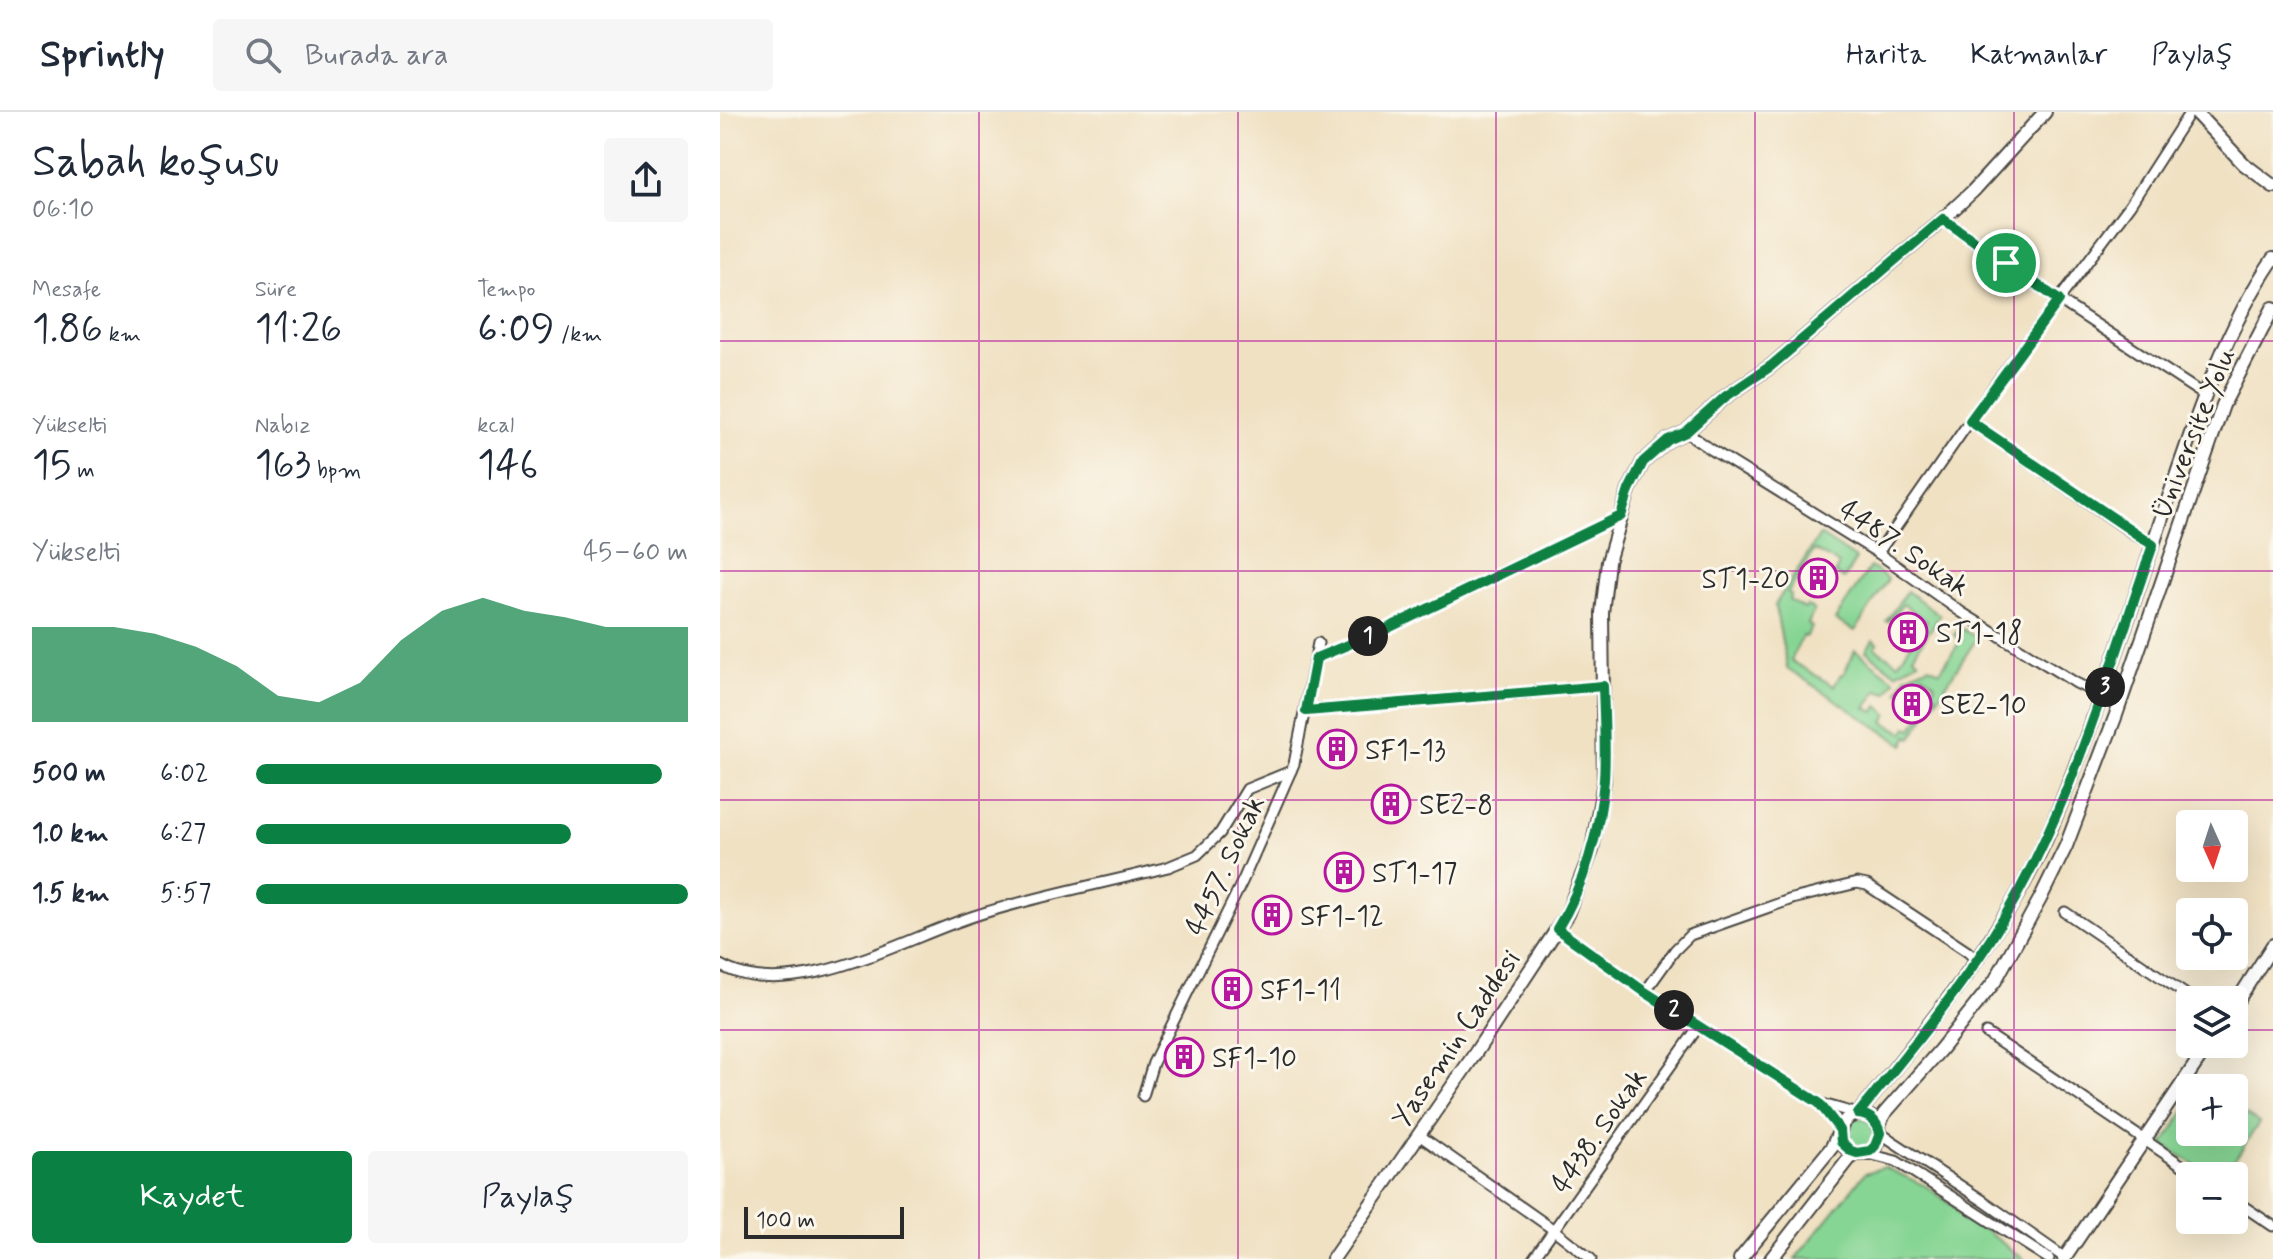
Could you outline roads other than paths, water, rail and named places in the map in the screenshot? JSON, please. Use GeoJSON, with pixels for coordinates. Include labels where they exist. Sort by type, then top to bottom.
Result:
{"type":"FeatureCollection","features":[{"type":"Feature","properties":{"kind":"main road","name":"Yasemin Caddesi"},"geometry":{"type":"LineString","coordinates":[[1333,1259],[1567,914],[1592,850],[1604,781],[1602,613],[1608,562],[1629,490],[1643,462],[1668,440],[1686,432],[1725,397],[1771,366],[1943,219],[2045,112]]}},
{"type":"Feature","properties":{"kind":"main road"},"geometry":{"type":"LineString","coordinates":[[2192,112],[2244,164],[2273,186]]}},
{"type":"Feature","properties":{"kind":"main road"},"geometry":{"type":"LineString","coordinates":[[1740,1259],[1832,1147],[1846,1119],[1858,1114],[1943,1008],[1992,938],[2025,879],[2051,827],[2102,696],[2204,395],[2245,305],[2273,259]]}},
{"type":"Feature","properties":{"kind":"main road","name":"Üniversite Yolu"},"geometry":{"type":"LineString","coordinates":[[1879,1130],[1884,1114],[1995,981],[2066,846],[2116,715],[2223,405],[2273,308]]}},
{"type":"Feature","properties":{"kind":"main road"},"geometry":{"type":"LineString","coordinates":[[2247,986],[2273,945]]}},
{"type":"Feature","properties":{"kind":"main road"},"geometry":{"type":"LineString","coordinates":[[2064,1258],[2200,1058]]}},
{"type":"Feature","properties":{"kind":"main road"},"geometry":{"type":"LineString","coordinates":[[1771,1259],[1849,1159],[1875,1146],[1879,1130],[1870,1117],[1858,1114]]}},
{"type":"Feature","properties":{"kind":"main road"},"geometry":{"type":"LineString","coordinates":[[1840,1130],[1841,1142],[1845,1147],[1860,1153]]}},
{"type":"Feature","properties":{"kind":"street"},"geometry":{"type":"LineString","coordinates":[[1878,553],[1970,421],[2130,205],[2192,112]]}},
{"type":"Feature","properties":{"kind":"street"},"geometry":{"type":"LineString","coordinates":[[1943,219],[2204,395]]}},
{"type":"Feature","properties":{"kind":"street"},"geometry":{"type":"LineString","coordinates":[[1970,421],[2153,545]]}},
{"type":"Feature","properties":{"kind":"street","name":"4487. Sokak"},"geometry":{"type":"LineString","coordinates":[[1686,432],[1878,553],[1961,612],[2102,696]]}},
{"type":"Feature","properties":{"kind":"street"},"geometry":{"type":"LineString","coordinates":[[1316,658],[1386,629],[1621,516]]}},
{"type":"Feature","properties":{"kind":"street","name":"4457. Sokak"},"geometry":{"type":"LineString","coordinates":[[1143,1096],[1153,1063],[1243,880],[1291,771],[1318,643]]}},
{"type":"Feature","properties":{"kind":"street"},"geometry":{"type":"LineString","coordinates":[[1306,711],[1603,686]]}},
{"type":"Feature","properties":{"kind":"street"},"geometry":{"type":"LineString","coordinates":[[720,965],[761,978],[826,972],[971,917],[1168,867],[1197,855],[1220,833],[1247,789],[1291,771]]}},
{"type":"Feature","properties":{"kind":"street"},"geometry":{"type":"LineString","coordinates":[[1645,992],[1675,950],[1690,935],[1792,899],[1857,883],[1867,885],[1976,960]]}},
{"type":"Feature","properties":{"kind":"street"},"geometry":{"type":"LineString","coordinates":[[2065,912],[2176,988]]}},
{"type":"Feature","properties":{"kind":"street"},"geometry":{"type":"LineString","coordinates":[[1557,929],[1645,992],[1819,1103],[1858,1114]]}},
{"type":"Feature","properties":{"kind":"street","name":"4438. Sokak"},"geometry":{"type":"LineString","coordinates":[[1533,1259],[1699,1026]]}},
{"type":"Feature","properties":{"kind":"street"},"geometry":{"type":"LineString","coordinates":[[1986,1033],[2177,1162]]}},
{"type":"Feature","properties":{"kind":"street"},"geometry":{"type":"LineString","coordinates":[[1819,1103],[1840,1130]]}},
{"type":"Feature","properties":{"kind":"street"},"geometry":{"type":"LineString","coordinates":[[1879,1130],[2064,1258]]}},
{"type":"Feature","properties":{"kind":"street"},"geometry":{"type":"LineString","coordinates":[[1419,1135],[1591,1259]]}},
{"type":"Feature","properties":{"kind":"street"},"geometry":{"type":"LineString","coordinates":[[1860,1153],[1896,1161],[2049,1259]]}},
{"type":"Feature","properties":{"kind":"street"},"geometry":{"type":"LineString","coordinates":[[2248,1209],[2273,1226]]}},
{"type":"Feature","properties":{"kind":"place","name":"ST1-20"},"geometry":{"type":"Point","coordinates":[1818,578]}},
{"type":"Feature","properties":{"kind":"place","name":"ST1-18"},"geometry":{"type":"Point","coordinates":[1908,632]}},
{"type":"Feature","properties":{"kind":"place","name":"SE2-10"},"geometry":{"type":"Point","coordinates":[1912,704]}},
{"type":"Feature","properties":{"kind":"place","name":"SF1-13"},"geometry":{"type":"Point","coordinates":[1337,749]}},
{"type":"Feature","properties":{"kind":"place","name":"SE2-8"},"geometry":{"type":"Point","coordinates":[1391,804]}},
{"type":"Feature","properties":{"kind":"place","name":"ST1-17"},"geometry":{"type":"Point","coordinates":[1344,872]}},
{"type":"Feature","properties":{"kind":"place","name":"SF1-12"},"geometry":{"type":"Point","coordinates":[1272,915]}},
{"type":"Feature","properties":{"kind":"place","name":"SF1-11"},"geometry":{"type":"Point","coordinates":[1232,989]}},
{"type":"Feature","properties":{"kind":"place","name":"SF1-10"},"geometry":{"type":"Point","coordinates":[1184,1057]}}]}
